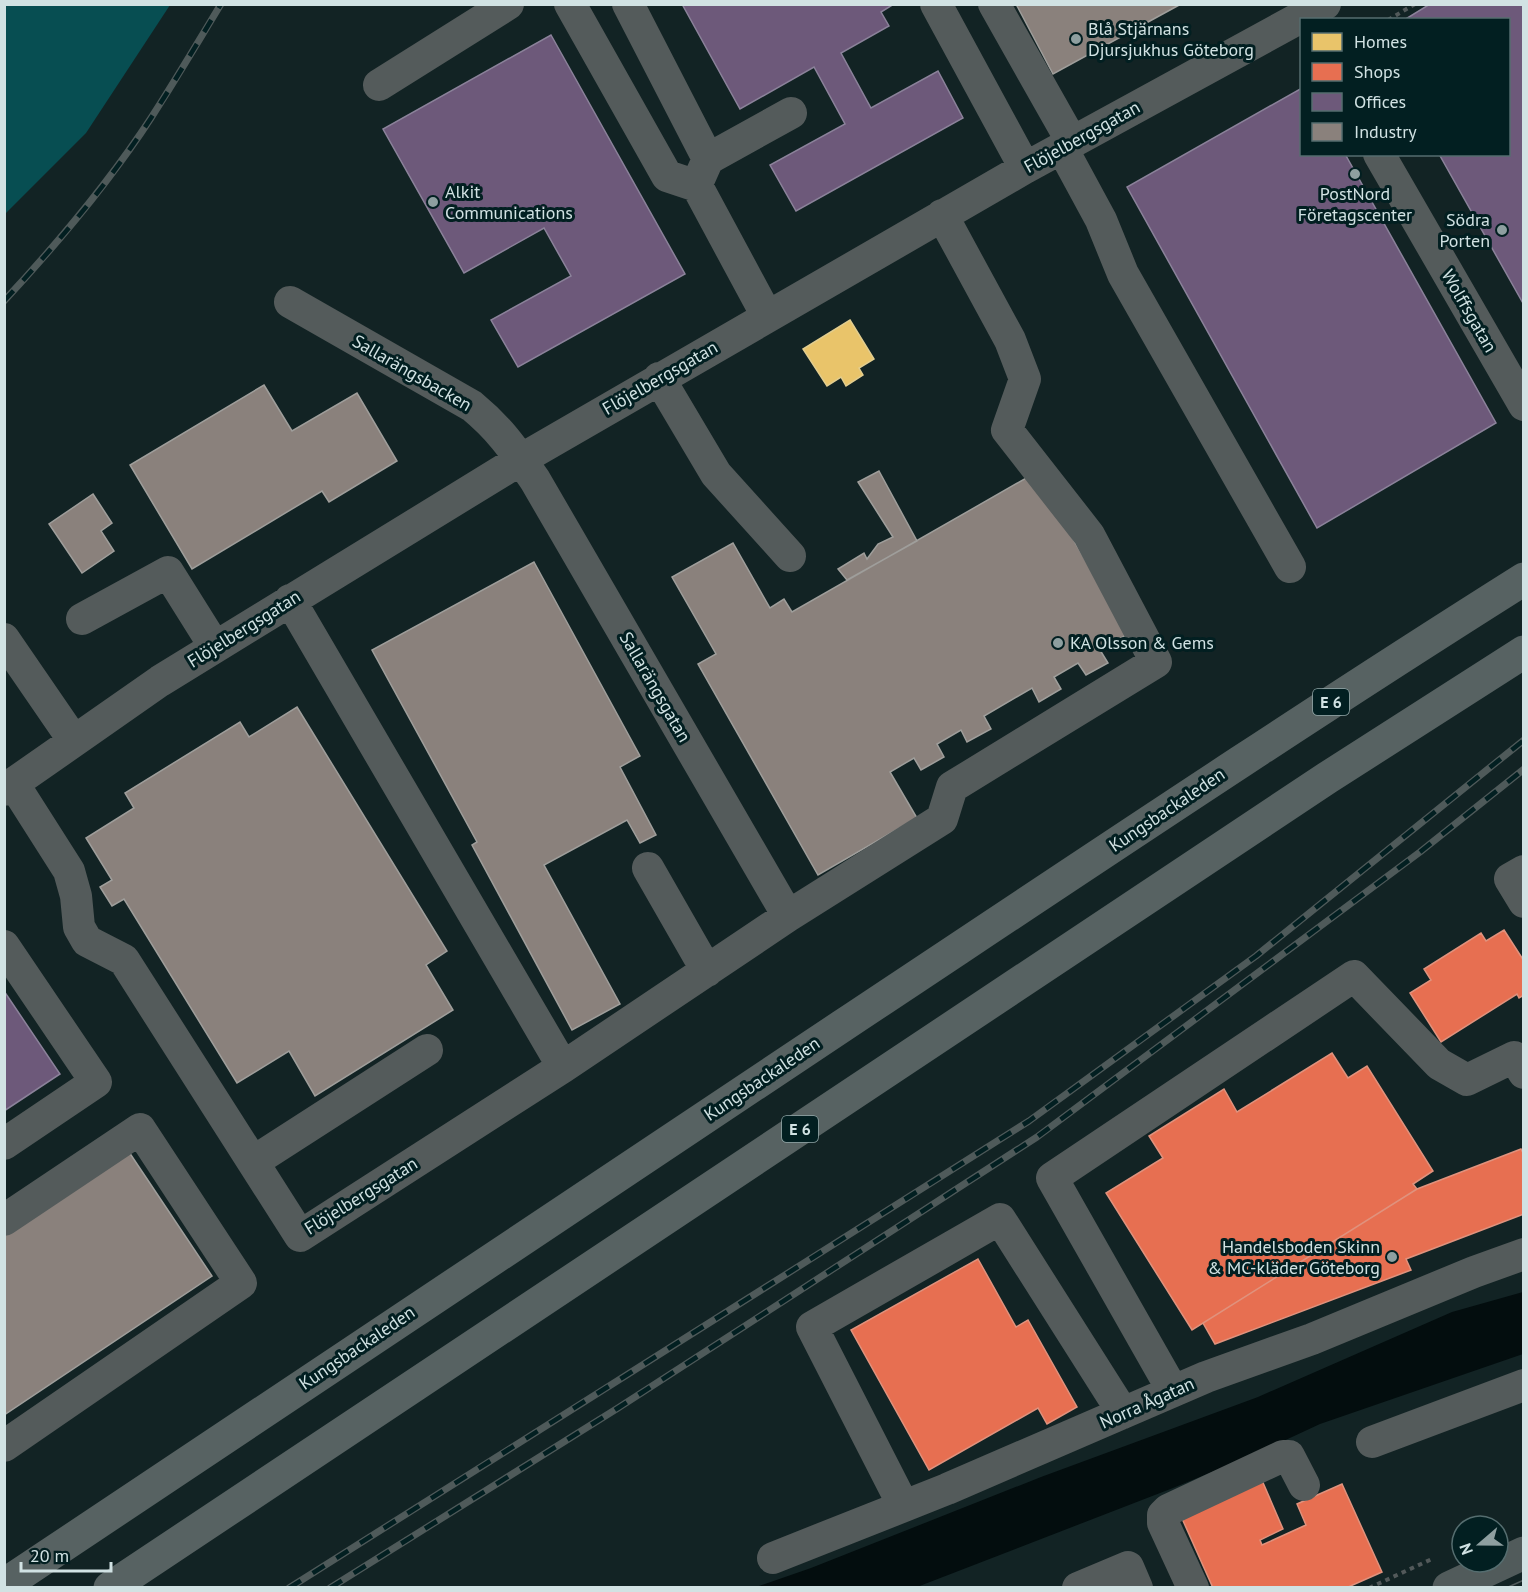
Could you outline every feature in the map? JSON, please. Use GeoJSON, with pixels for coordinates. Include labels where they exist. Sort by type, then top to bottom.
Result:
{"type":"FeatureCollection","features":[{"type":"Feature","properties":{"kind":"highway","name":"Kungsbackaleden"},"geometry":{"type":"LineString","coordinates":[[4,1585],[1170,808],[1374,673],[1524,579]]}},
{"type":"Feature","properties":{"kind":"highway","name":"E 6"},"geometry":{"type":"LineString","coordinates":[[110,1587],[1327,778],[1524,652]]}},
{"type":"Feature","properties":{"kind":"main road"},"geometry":{"type":"LineString","coordinates":[[1449,1587],[1524,1553]]}},
{"type":"Feature","properties":{"kind":"street"},"geometry":{"type":"LineString","coordinates":[[379,85],[508,4]]}},
{"type":"Feature","properties":{"kind":"street"},"geometry":{"type":"LineString","coordinates":[[570,4],[667,176],[702,172],[791,113]]}},
{"type":"Feature","properties":{"kind":"street"},"geometry":{"type":"LineString","coordinates":[[628,4],[767,315]]}},
{"type":"Feature","properties":{"kind":"street"},"geometry":{"type":"LineString","coordinates":[[936,4],[1025,168]]}},
{"type":"Feature","properties":{"kind":"street"},"geometry":{"type":"LineString","coordinates":[[994,4],[1067,145],[1123,274],[1290,567]]}},
{"type":"Feature","properties":{"kind":"street","name":"Flöjelbergsgatan"},"geometry":{"type":"LineString","coordinates":[[942,215],[1010,340],[1025,379],[1007,430],[1089,535],[1156,662],[952,787],[942,819],[788,916],[563,1067],[300,1236],[124,960],[87,941],[79,927],[76,896],[69,871],[9,787],[160,681],[520,460],[942,215],[1305,12]]}},
{"type":"Feature","properties":{"kind":"street","name":"Wolffsgatan"},"geometry":{"type":"LineString","coordinates":[[1380,156],[1524,405]]}},
{"type":"Feature","properties":{"kind":"street","name":"Sallarängsbacken"},"geometry":{"type":"LineString","coordinates":[[290,302],[472,406],[504,435],[520,460]]}},
{"type":"Feature","properties":{"kind":"street"},"geometry":{"type":"LineString","coordinates":[[659,378],[716,474],[790,556]]}},
{"type":"Feature","properties":{"kind":"street","name":"Sallarängsgatan"},"geometry":{"type":"LineString","coordinates":[[520,460],[535,480],[788,916]]}},
{"type":"Feature","properties":{"kind":"street"},"geometry":{"type":"LineString","coordinates":[[82,619],[168,572],[215,647]]}},
{"type":"Feature","properties":{"kind":"street"},"geometry":{"type":"LineString","coordinates":[[290,600],[563,1067]]}},
{"type":"Feature","properties":{"kind":"street"},"geometry":{"type":"LineString","coordinates":[[4,639],[74,741]]}},
{"type":"Feature","properties":{"kind":"street"},"geometry":{"type":"LineString","coordinates":[[648,868],[707,970]]}},
{"type":"Feature","properties":{"kind":"street"},"geometry":{"type":"LineString","coordinates":[[1524,872],[1510,879],[1524,902]]}},
{"type":"Feature","properties":{"kind":"street"},"geometry":{"type":"LineString","coordinates":[[4,946],[96,1082],[4,1144]]}},
{"type":"Feature","properties":{"kind":"street"},"geometry":{"type":"LineString","coordinates":[[1173,1391],[1052,1179],[1353,976],[1439,1064],[1467,1080],[1514,1057],[1524,1073]]}},
{"type":"Feature","properties":{"kind":"street"},"geometry":{"type":"LineString","coordinates":[[253,1162],[427,1050]]}},
{"type":"Feature","properties":{"kind":"street"},"geometry":{"type":"LineString","coordinates":[[4,1220],[140,1129],[241,1283],[4,1446]]}},
{"type":"Feature","properties":{"kind":"street"},"geometry":{"type":"LineString","coordinates":[[903,1505],[812,1327],[1000,1219],[1123,1413]]}},
{"type":"Feature","properties":{"kind":"street","name":"Norra Ågatan"},"geometry":{"type":"LineString","coordinates":[[773,1558],[947,1489],[1206,1377],[1312,1339],[1474,1272],[1524,1254]]}},
{"type":"Feature","properties":{"kind":"street"},"geometry":{"type":"LineString","coordinates":[[1372,1442],[1524,1385]]}},
{"type":"Feature","properties":{"kind":"street"},"geometry":{"type":"LineString","coordinates":[[1193,1587],[1163,1523],[1163,1515],[1168,1510],[1283,1456],[1289,1456],[1304,1485]]}},
{"type":"Feature","properties":{"kind":"street"},"geometry":{"type":"LineString","coordinates":[[1078,1587],[1128,1567],[1137,1587]]}},
{"type":"Feature","properties":{"kind":"path"},"geometry":{"type":"LineString","coordinates":[[1391,18],[1415,4]]}},
{"type":"Feature","properties":{"kind":"path"},"geometry":{"type":"LineString","coordinates":[[1369,1587],[1441,1554]]}},
{"type":"Feature","properties":{"kind":"shaded area"},"geometry":{"type":"Polygon","coordinates":[[[5,4],[170,5],[86,133],[5,214],[5,4]]]}},
{"type":"Feature","properties":{"kind":"shaded area"},"geometry":{"type":"Polygon","coordinates":[[[1523,1292],[1523,1354],[1320,1424],[1173,1488],[917,1587],[753,1588],[811,1568],[1041,1477],[1258,1397],[1452,1312],[1523,1292]]]}},
{"type":"Feature","properties":{"kind":"building: Homes"},"geometry":{"type":"Polygon","coordinates":[[[850,320],[874,359],[859,368],[863,375],[846,386],[841,377],[827,386],[803,349],[850,320]]]}},
{"type":"Feature","properties":{"kind":"building: Shops"},"geometry":{"type":"Polygon","coordinates":[[[1504,930],[1524,961],[1524,995],[1519,998],[1517,994],[1441,1042],[1410,993],[1431,980],[1424,969],[1481,933],[1486,941],[1504,930]]]}},
{"type":"Feature","properties":{"kind":"building: Shops"},"geometry":{"type":"Polygon","coordinates":[[[1332,1053],[1348,1078],[1367,1066],[1433,1171],[1413,1184],[1417,1189],[1192,1330],[1106,1193],[1163,1158],[1149,1136],[1224,1089],[1237,1112],[1332,1053]]]}},
{"type":"Feature","properties":{"kind":"building: Shops"},"geometry":{"type":"Polygon","coordinates":[[[1521,1149],[1524,1155],[1524,1214],[1406,1259],[1411,1270],[1215,1344],[1203,1323],[1417,1189],[1521,1149]]]}},
{"type":"Feature","properties":{"kind":"building: Shops"},"geometry":{"type":"Polygon","coordinates":[[[978,1259],[1016,1327],[1028,1320],[1077,1407],[1047,1424],[1038,1408],[929,1470],[851,1330],[978,1259]]]}},
{"type":"Feature","properties":{"kind":"building: Shops"},"geometry":{"type":"Polygon","coordinates":[[[1261,1478],[1283,1529],[1260,1540],[1262,1545],[1306,1525],[1297,1504],[1342,1484],[1382,1572],[1346,1588],[1213,1588],[1180,1514],[1261,1478]]]}},
{"type":"Feature","properties":{"kind":"building: Offices"},"geometry":{"type":"Polygon","coordinates":[[[682,4],[894,4],[881,12],[889,26],[841,53],[871,108],[938,71],[963,118],[796,211],[770,165],[845,124],[814,67],[740,109],[682,4]]]}},
{"type":"Feature","properties":{"kind":"building: Offices","name":"Södra Porten"},"geometry":{"type":"Polygon","coordinates":[[[1430,4],[1524,4],[1524,305],[1440,156],[1510,156],[1510,18],[1407,18],[1430,4]]]}},
{"type":"Feature","properties":{"kind":"building: Offices"},"geometry":{"type":"Polygon","coordinates":[[[551,35],[685,274],[518,367],[491,320],[571,276],[544,228],[464,273],[383,129],[551,35]]]}},
{"type":"Feature","properties":{"kind":"building: Offices"},"geometry":{"type":"Polygon","coordinates":[[[1300,89],[1300,156],[1346,156],[1496,423],[1317,528],[1127,187],[1300,89]]]}},
{"type":"Feature","properties":{"kind":"building: Offices"},"geometry":{"type":"Polygon","coordinates":[[[4,991],[60,1074],[4,1111],[4,991]]]}},
{"type":"Feature","properties":{"kind":"building: Industry","name":"Blå Stjärnans Djursjukhus Göteborg"},"geometry":{"type":"Polygon","coordinates":[[[1016,4],[1181,4],[1053,74],[1016,4]]]}},
{"type":"Feature","properties":{"kind":"building: Industry"},"geometry":{"type":"Polygon","coordinates":[[[264,385],[292,431],[357,393],[397,461],[329,502],[322,491],[192,569],[130,465],[264,385]]]}},
{"type":"Feature","properties":{"kind":"building: Industry"},"geometry":{"type":"Polygon","coordinates":[[[879,471],[917,541],[847,580],[838,569],[864,553],[867,559],[878,544],[893,537],[858,482],[879,471]]]}},
{"type":"Feature","properties":{"kind":"building: Industry"},"geometry":{"type":"Polygon","coordinates":[[[1035,473],[1128,634],[1100,650],[1108,663],[1086,675],[1078,663],[1054,677],[1061,689],[1039,702],[1032,688],[984,716],[991,729],[967,742],[961,730],[937,744],[944,757],[921,770],[914,758],[890,772],[917,818],[818,875],[698,664],[716,654],[672,577],[733,543],[770,608],[784,599],[792,612],[1035,473]]]}},
{"type":"Feature","properties":{"kind":"building: Industry"},"geometry":{"type":"Polygon","coordinates":[[[93,494],[112,523],[101,531],[114,551],[82,573],[49,524],[93,494]]]}},
{"type":"Feature","properties":{"kind":"building: Industry"},"geometry":{"type":"Polygon","coordinates":[[[534,562],[640,756],[620,767],[656,835],[640,843],[627,820],[544,865],[620,1004],[572,1030],[472,845],[477,842],[372,650],[534,562]]]}},
{"type":"Feature","properties":{"kind":"building: Industry"},"geometry":{"type":"Polygon","coordinates":[[[297,707],[447,951],[426,965],[453,1010],[315,1096],[289,1051],[237,1083],[124,899],[112,906],[100,887],[112,880],[86,838],[134,808],[125,793],[240,722],[249,737],[297,707]]]}},
{"type":"Feature","properties":{"kind":"building: Industry"},"geometry":{"type":"Polygon","coordinates":[[[129,1152],[212,1276],[4,1415],[4,1235],[129,1152]]]}},
{"type":"Feature","properties":{"kind":"tram line"},"geometry":{"type":"LineString","coordinates":[[1506,1588],[1524,1580]]}},
{"type":"Feature","properties":{"kind":"railway"},"geometry":{"type":"LineString","coordinates":[[4,301],[100,190],[160,104],[221,4]]}},
{"type":"Feature","properties":{"kind":"railway"},"geometry":{"type":"LineString","coordinates":[[289,1588],[1029,1121],[1256,956],[1524,740]]}},
{"type":"Feature","properties":{"kind":"railway"},"geometry":{"type":"LineString","coordinates":[[330,1588],[618,1408],[1037,1137],[1420,852],[1524,769]]}},
{"type":"Feature","properties":{"kind":"place","name":"Blå Stjärnans Djursjukhus Göteborg"},"geometry":{"type":"Point","coordinates":[1076,39]}},
{"type":"Feature","properties":{"kind":"place","name":"PostNord Företagscenter"},"geometry":{"type":"Point","coordinates":[1355,174]}},
{"type":"Feature","properties":{"kind":"place","name":"Alkit Communications"},"geometry":{"type":"Point","coordinates":[433,202]}},
{"type":"Feature","properties":{"kind":"place","name":"Södra Porten"},"geometry":{"type":"Point","coordinates":[1502,230]}},
{"type":"Feature","properties":{"kind":"place","name":"KA Olsson & Gems"},"geometry":{"type":"Point","coordinates":[1058,643]}},
{"type":"Feature","properties":{"kind":"place","name":"Handelsboden Skinn & MC-kläder Göteborg"},"geometry":{"type":"Point","coordinates":[1392,1257]}}]}
